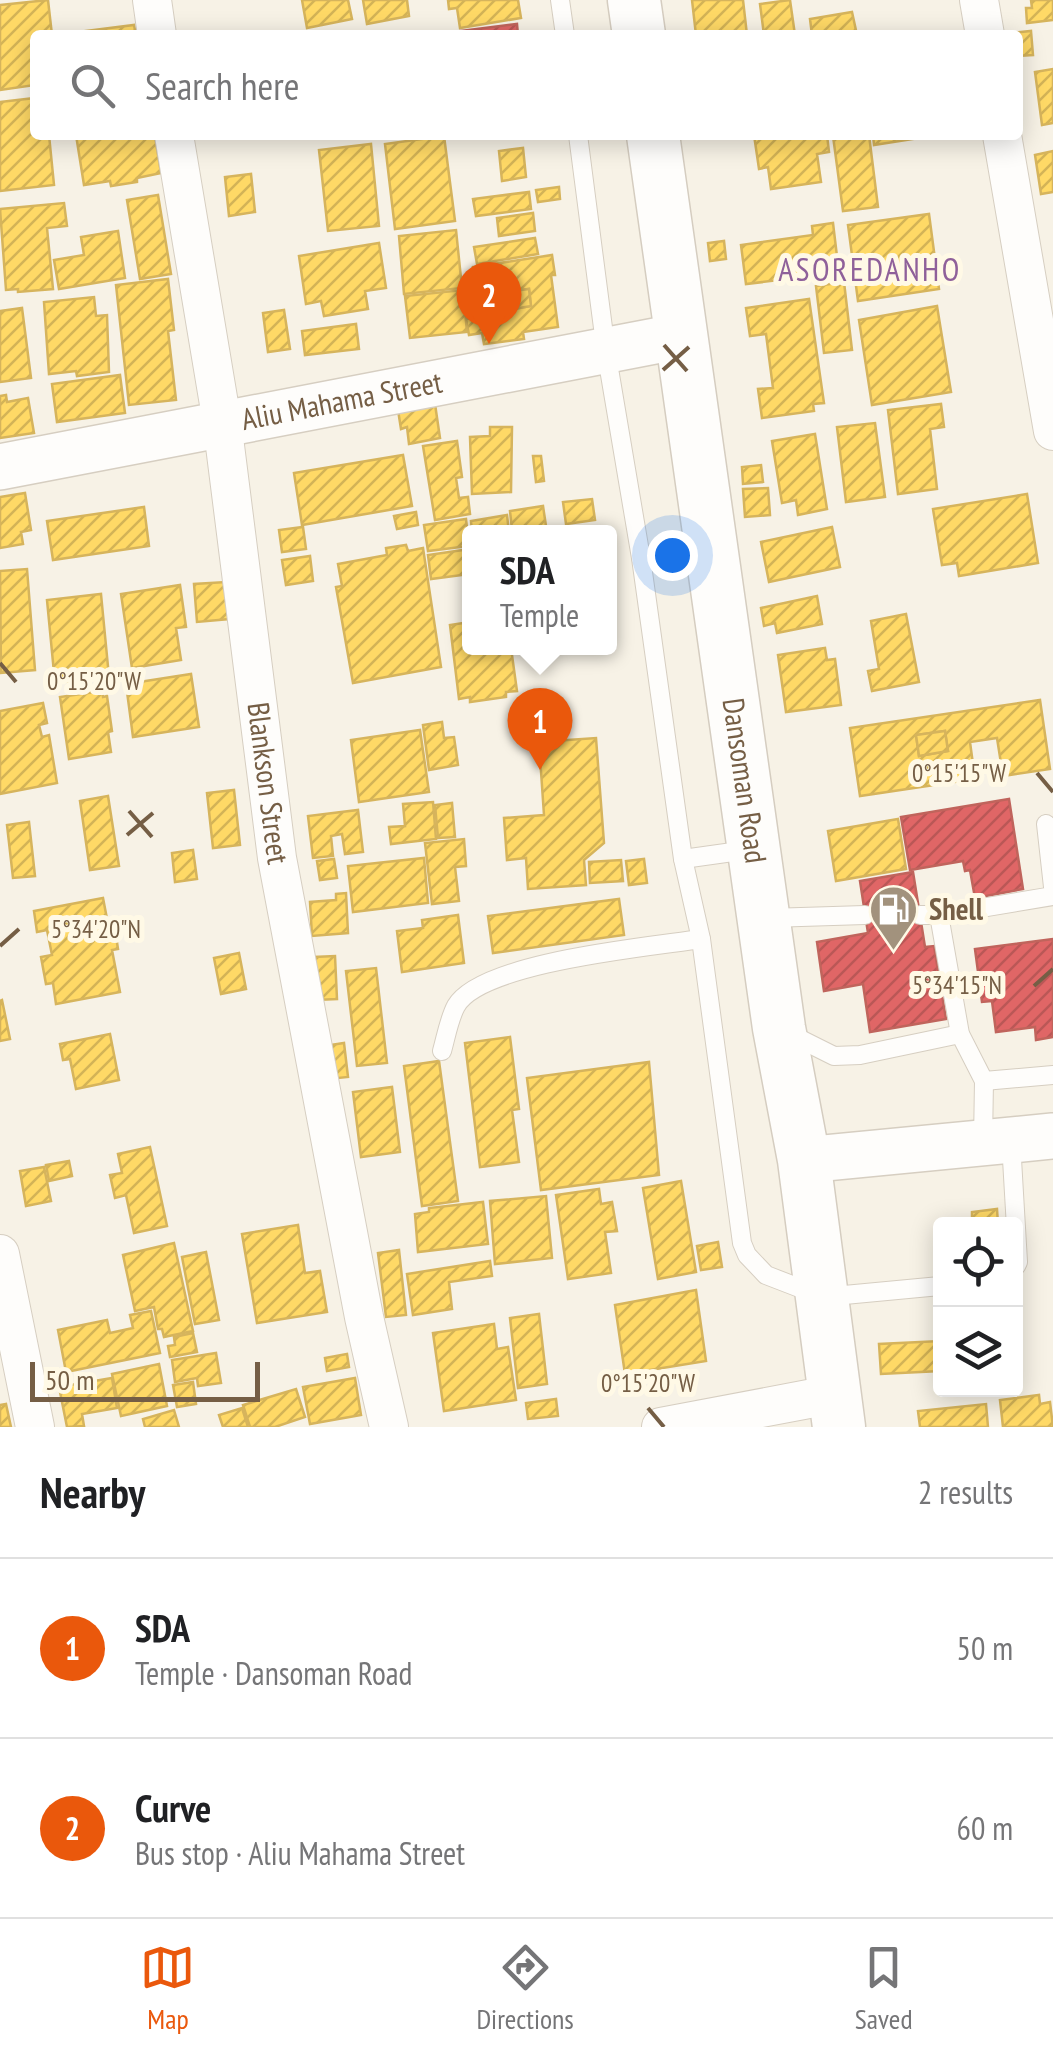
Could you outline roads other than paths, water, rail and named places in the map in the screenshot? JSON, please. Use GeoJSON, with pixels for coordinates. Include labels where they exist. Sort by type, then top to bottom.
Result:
{"type":"FeatureCollection","features":[{"type":"Feature","properties":{"kind":"main road"},"geometry":{"type":"LineString","coordinates":[[634,0],[638,30]]}},
{"type":"Feature","properties":{"kind":"main road","name":"Dansoman Road"},"geometry":{"type":"LineString","coordinates":[[654,140],[778,1028],[804,1160],[837,1410]]}},
{"type":"Feature","properties":{"kind":"street"},"geometry":{"type":"LineString","coordinates":[[152,0],[157,30]]}},
{"type":"Feature","properties":{"kind":"street"},"geometry":{"type":"LineString","coordinates":[[979,0],[984,30]]}},
{"type":"Feature","properties":{"kind":"street","name":"Blankson Street"},"geometry":{"type":"LineString","coordinates":[[175,140],[222,422],[276,858],[364,1317],[389,1427]]}},
{"type":"Feature","properties":{"kind":"street"},"geometry":{"type":"LineString","coordinates":[[1003,140],[1053,432]]}},
{"type":"Feature","properties":{"kind":"street","name":"Aliu Mahama Street"},"geometry":{"type":"LineString","coordinates":[[0,468],[682,336]]}},
{"type":"Feature","properties":{"kind":"street"},"geometry":{"type":"LineString","coordinates":[[804,1160],[1016,1141]]}},
{"type":"Feature","properties":{"kind":"street"},"geometry":{"type":"LineString","coordinates":[[0,1254],[35,1427]]}},
{"type":"Feature","properties":{"kind":"street"},"geometry":{"type":"LineString","coordinates":[[660,1427],[837,1410]]}},
{"type":"Feature","properties":{"kind":"lane"},"geometry":{"type":"LineString","coordinates":[[560,0],[564,30]]}},
{"type":"Feature","properties":{"kind":"lane"},"geometry":{"type":"LineString","coordinates":[[579,140],[606,351],[641,558],[684,859],[700,938],[742,1243],[747,1255],[766,1275],[823,1297],[933,1287]]}},
{"type":"Feature","properties":{"kind":"lane"},"geometry":{"type":"LineString","coordinates":[[641,558],[710,549]]}},
{"type":"Feature","properties":{"kind":"lane"},"geometry":{"type":"LineString","coordinates":[[1046,824],[1053,887]]}},
{"type":"Feature","properties":{"kind":"lane"},"geometry":{"type":"LineString","coordinates":[[684,859],[754,848]]}},
{"type":"Feature","properties":{"kind":"lane"},"geometry":{"type":"LineString","coordinates":[[1017,1217],[1016,1141],[960,1034],[930,915],[1053,896]]}},
{"type":"Feature","properties":{"kind":"lane"},"geometry":{"type":"LineString","coordinates":[[764,919],[865,915]]}},
{"type":"Feature","properties":{"kind":"lane"},"geometry":{"type":"LineString","coordinates":[[442,1051],[456,1005],[480,983],[533,966],[700,938]]}},
{"type":"Feature","properties":{"kind":"lane"},"geometry":{"type":"LineString","coordinates":[[778,1028],[834,1056],[960,1034]]}},
{"type":"Feature","properties":{"kind":"lane"},"geometry":{"type":"LineString","coordinates":[[984,1081],[1053,1075]]}},
{"type":"Feature","properties":{"kind":"place","name":"Curve"},"geometry":{"type":"Point","coordinates":[489,344]}},
{"type":"Feature","properties":{"kind":"place","name":"SDA"},"geometry":{"type":"Point","coordinates":[540,770]}},
{"type":"Feature","properties":{"kind":"place","name":"Shell"},"geometry":{"type":"Point","coordinates":[894,952]}},
{"type":"Feature","properties":{"kind":"district","name":"ASOREDANHO"},"geometry":{"type":"Point","coordinates":[870,270]}}]}
